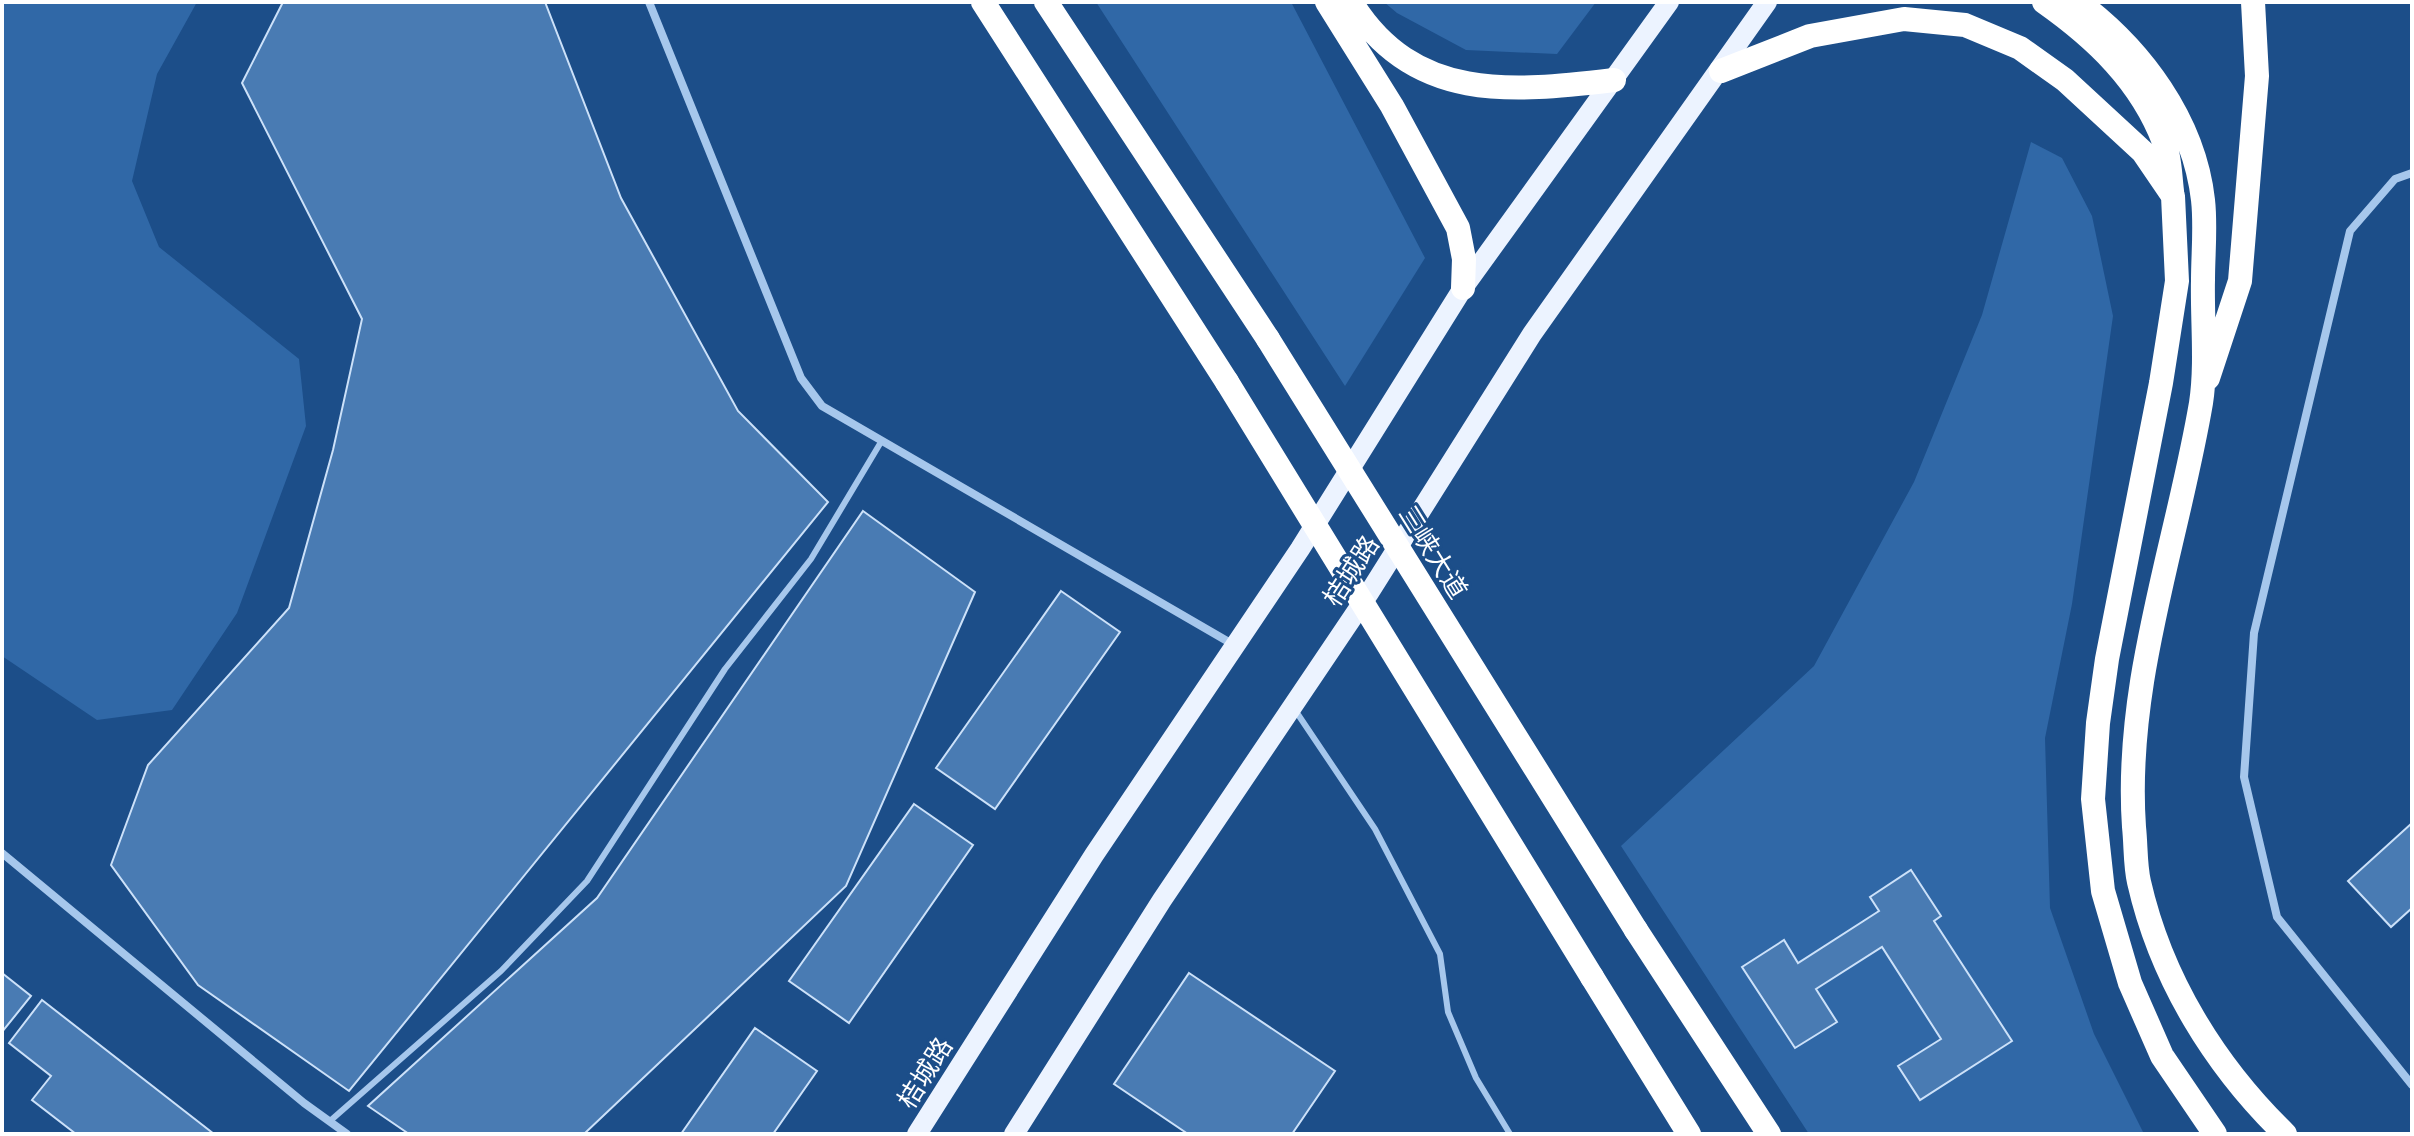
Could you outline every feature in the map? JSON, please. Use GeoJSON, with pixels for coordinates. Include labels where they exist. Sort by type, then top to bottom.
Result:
{"type":"FeatureCollection","features":[{"type":"Feature","properties":{"kind":"highway"},"geometry":{"type":"LineString","coordinates":[[983,2],[1227,382],[1689,1134]]}},
{"type":"Feature","properties":{"kind":"highway","name":"三峡大道"},"geometry":{"type":"LineString","coordinates":[[1046,2],[1268,339],[1636,930],[1769,1134]]}},
{"type":"Feature","properties":{"kind":"highway"},"geometry":{"type":"LineString","coordinates":[[1327,2],[1392,106],[1458,228],[1464,259],[1463,288]]}},
{"type":"Feature","properties":{"kind":"highway"},"geometry":{"type":"LineString","coordinates":[[1351,2],[1386,46],[1460,85],[1530,90],[1614,80]]}},
{"type":"Feature","properties":{"kind":"highway"},"geometry":{"type":"LineString","coordinates":[[2044,2],[2081,28],[2140,93],[2165,144],[2173,196],[2177,281],[2161,383],[2107,659],[2098,723],[2093,799],[2103,891],[2130,983],[2162,1056],[2212,1132]]}},
{"type":"Feature","properties":{"kind":"highway"},"geometry":{"type":"LineString","coordinates":[[2078,2],[2149,70],[2183,128],[2197,166],[2203,201],[2201,399]]}},
{"type":"Feature","properties":{"kind":"highway"},"geometry":{"type":"LineString","coordinates":[[2253,2],[2257,76],[2240,281],[2201,399],[2138,700],[2131,784],[2138,881],[2162,951],[2192,1019],[2246,1097],[2285,1134]]}},
{"type":"Feature","properties":{"kind":"highway"},"geometry":{"type":"LineString","coordinates":[[1721,71],[1810,36],[1904,19],[1965,25],[2020,48],[2065,80],[2143,152],[2173,196]]}},
{"type":"Feature","properties":{"kind":"main road","name":"桔城路"},"geometry":{"type":"LineString","coordinates":[[917,1134],[1094,855],[1300,549],[1463,288],[1669,2]]}},
{"type":"Feature","properties":{"kind":"main road","name":"桔城路"},"geometry":{"type":"LineString","coordinates":[[1014,1134],[1162,900],[1293,707],[1532,334],[1767,2]]}},
{"type":"Feature","properties":{"kind":"street"},"geometry":{"type":"LineString","coordinates":[[649,2],[801,378],[822,406],[1235,645]]}},
{"type":"Feature","properties":{"kind":"street"},"geometry":{"type":"LineString","coordinates":[[2412,173],[2395,179],[2350,231],[2254,633],[2244,777],[2277,917],[2412,1085]]}},
{"type":"Feature","properties":{"kind":"street"},"geometry":{"type":"LineString","coordinates":[[2,853],[347,1134]]}},
{"type":"Feature","properties":{"kind":"lane"},"geometry":{"type":"LineString","coordinates":[[330,1121],[501,971],[587,881],[725,669],[811,559],[881,442]]}},
{"type":"Feature","properties":{"kind":"lane"},"geometry":{"type":"LineString","coordinates":[[1293,707],[1375,829],[1440,954],[1448,1012],[1476,1078],[1510,1134]]}},
{"type":"Feature","properties":{"kind":"shaded area"},"geometry":{"type":"Polygon","coordinates":[[[2,2],[197,2],[157,74],[132,181],[159,247],[299,359],[306,426],[237,613],[172,710],[97,720],[2,656],[2,2]]]}},
{"type":"Feature","properties":{"kind":"shaded area"},"geometry":{"type":"Polygon","coordinates":[[[1096,2],[1291,2],[1425,258],[1345,386],[1096,2]]]}},
{"type":"Feature","properties":{"kind":"shaded area"},"geometry":{"type":"Polygon","coordinates":[[[1384,2],[1596,2],[1557,54],[1466,50],[1397,13],[1384,2]]]}},
{"type":"Feature","properties":{"kind":"shaded area"},"geometry":{"type":"Polygon","coordinates":[[[2031,142],[2062,158],[2092,216],[2113,316],[2072,604],[2045,738],[2050,908],[2094,1034],[2144,1134],[1809,1134],[1621,846],[1814,666],[1914,482],[1982,315],[2031,142]]]}},
{"type":"Feature","properties":{"kind":"building"},"geometry":{"type":"Polygon","coordinates":[[[283,2],[545,2],[621,198],[738,411],[828,502],[349,1091],[198,985],[111,865],[148,765],[289,608],[333,450],[362,319],[242,83],[283,2]]]}},
{"type":"Feature","properties":{"kind":"building"},"geometry":{"type":"Polygon","coordinates":[[[863,511],[975,592],[846,886],[584,1134],[409,1134],[368,1106],[597,898],[863,511]]]}},
{"type":"Feature","properties":{"kind":"building"},"geometry":{"type":"Polygon","coordinates":[[[1061,591],[1120,632],[995,809],[936,768],[1061,591]]]}},
{"type":"Feature","properties":{"kind":"building"},"geometry":{"type":"Polygon","coordinates":[[[914,804],[973,845],[849,1023],[789,981],[914,804]]]}},
{"type":"Feature","properties":{"kind":"building"},"geometry":{"type":"Polygon","coordinates":[[[2412,823],[2412,908],[2391,927],[2348,881],[2412,823]]]}},
{"type":"Feature","properties":{"kind":"building"},"geometry":{"type":"Polygon","coordinates":[[[1911,870],[1941,916],[1934,921],[2012,1041],[1920,1100],[1898,1066],[1941,1039],[1882,947],[1816,989],[1837,1022],[1795,1048],[1742,967],[1784,940],[1798,963],[1879,911],[1870,897],[1911,870]]]}},
{"type":"Feature","properties":{"kind":"building"},"geometry":{"type":"Polygon","coordinates":[[[2,973],[31,996],[2,1032],[2,973]]]}},
{"type":"Feature","properties":{"kind":"building"},"geometry":{"type":"Polygon","coordinates":[[[1189,973],[1335,1071],[1292,1134],[1188,1134],[1114,1084],[1189,973]]]}},
{"type":"Feature","properties":{"kind":"building"},"geometry":{"type":"Polygon","coordinates":[[[42,1000],[214,1134],[76,1134],[32,1100],[51,1076],[9,1043],[42,1000]]]}},
{"type":"Feature","properties":{"kind":"building"},"geometry":{"type":"Polygon","coordinates":[[[755,1028],[817,1071],[773,1134],[681,1134],[755,1028]]]}}]}
